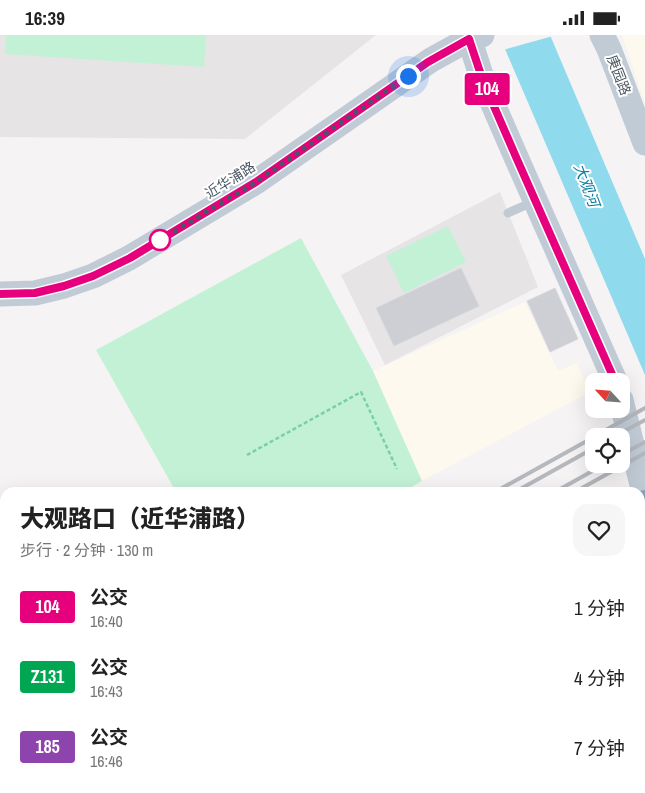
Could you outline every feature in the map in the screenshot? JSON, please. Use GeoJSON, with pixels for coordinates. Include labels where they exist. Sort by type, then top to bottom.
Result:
{"type":"FeatureCollection","features":[{"type":"Feature","properties":{"kind":"street","name":"近华浦路"},"geometry":{"type":"LineString","coordinates":[[0,279],[34,278],[61,272],[87,264],[122,246],[246,172],[439,35]]}},
{"type":"Feature","properties":{"kind":"street","name":"庚园路"},"geometry":{"type":"LineString","coordinates":[[602,35],[645,143]]}},
{"type":"Feature","properties":{"kind":"street","name":"近华浦路"},"geometry":{"type":"LineString","coordinates":[[0,294],[35,293],[64,286],[93,276],[130,258],[256,182],[428,62],[473,36]]}},
{"type":"Feature","properties":{"kind":"street"},"geometry":{"type":"LineString","coordinates":[[473,36],[483,81],[611,373]]}},
{"type":"Feature","properties":{"kind":"street"},"geometry":{"type":"LineString","coordinates":[[625,418],[643,487]]}},
{"type":"Feature","properties":{"kind":"lane"},"geometry":{"type":"LineString","coordinates":[[508,213],[535,201]]}},
{"type":"Feature","properties":{"kind":"path"},"geometry":{"type":"LineString","coordinates":[[247,455],[361,392],[396,469]]}},
{"type":"Feature","properties":{"kind":"shaded area"},"geometry":{"type":"Polygon","coordinates":[[[0,35],[376,35],[245,139],[0,137],[0,35]]]}},
{"type":"Feature","properties":{"kind":"shaded area"},"geometry":{"type":"Polygon","coordinates":[[[622,35],[645,35],[645,103],[622,35]]]}},
{"type":"Feature","properties":{"kind":"shaded area"},"geometry":{"type":"Polygon","coordinates":[[[500,192],[538,287],[385,365],[341,275],[500,192]]]}},
{"type":"Feature","properties":{"kind":"shaded area"},"geometry":{"type":"Polygon","coordinates":[[[301,238],[373,371],[525,302],[558,371],[576,363],[585,382],[585,395],[410,487],[173,487],[96,350],[301,238]]]}},
{"type":"Feature","properties":{"kind":"green space"},"geometry":{"type":"Polygon","coordinates":[[[6,35],[206,35],[204,67],[5,54],[6,35]]]}},
{"type":"Feature","properties":{"kind":"green space"},"geometry":{"type":"Polygon","coordinates":[[[448,226],[466,262],[404,293],[386,256],[448,226]]]}},
{"type":"Feature","properties":{"kind":"green space"},"geometry":{"type":"Polygon","coordinates":[[[301,238],[373,371],[422,481],[412,487],[173,487],[96,350],[301,238]]]}},
{"type":"Feature","properties":{"kind":"water","name":"大观河"},"geometry":{"type":"Polygon","coordinates":[[[501,35],[550,35],[645,259],[645,375],[505,49],[501,35]]]}},
{"type":"Feature","properties":{"kind":"pier"},"geometry":{"type":"Polygon","coordinates":[[[499,35],[552,35],[553,36],[503,50],[499,35]]]}},
{"type":"Feature","properties":{"kind":"building"},"geometry":{"type":"Polygon","coordinates":[[[461,268],[479,306],[394,346],[376,308],[461,268]]]}},
{"type":"Feature","properties":{"kind":"building"},"geometry":{"type":"Polygon","coordinates":[[[555,288],[578,339],[550,352],[527,301],[555,288]]]}},
{"type":"Feature","properties":{"kind":"railway"},"geometry":{"type":"LineString","coordinates":[[609,428],[645,408]]}},
{"type":"Feature","properties":{"kind":"railway"},"geometry":{"type":"LineString","coordinates":[[630,428],[645,420]]}},
{"type":"Feature","properties":{"kind":"railway"},"geometry":{"type":"LineString","coordinates":[[504,487],[585,442]]}},
{"type":"Feature","properties":{"kind":"railway"},"geometry":{"type":"LineString","coordinates":[[630,450],[645,442]]}},
{"type":"Feature","properties":{"kind":"railway"},"geometry":{"type":"LineString","coordinates":[[524,487],[585,453]]}},
{"type":"Feature","properties":{"kind":"railway"},"geometry":{"type":"LineString","coordinates":[[584,487],[645,453]]}},
{"type":"Feature","properties":{"kind":"railway"},"geometry":{"type":"LineString","coordinates":[[564,487],[589,473]]}},
{"type":"Feature","properties":{"kind":"bus line","name":"104"},"geometry":{"type":"LineString","coordinates":[[0,294],[35,293],[64,286],[93,276],[130,258],[256,182],[428,62],[469,39],[483,81],[611,373]]}},
{"type":"Feature","properties":{"kind":"route"},"geometry":{"type":"LineString","coordinates":[[160,240],[256,182],[408,76]]}}]}
